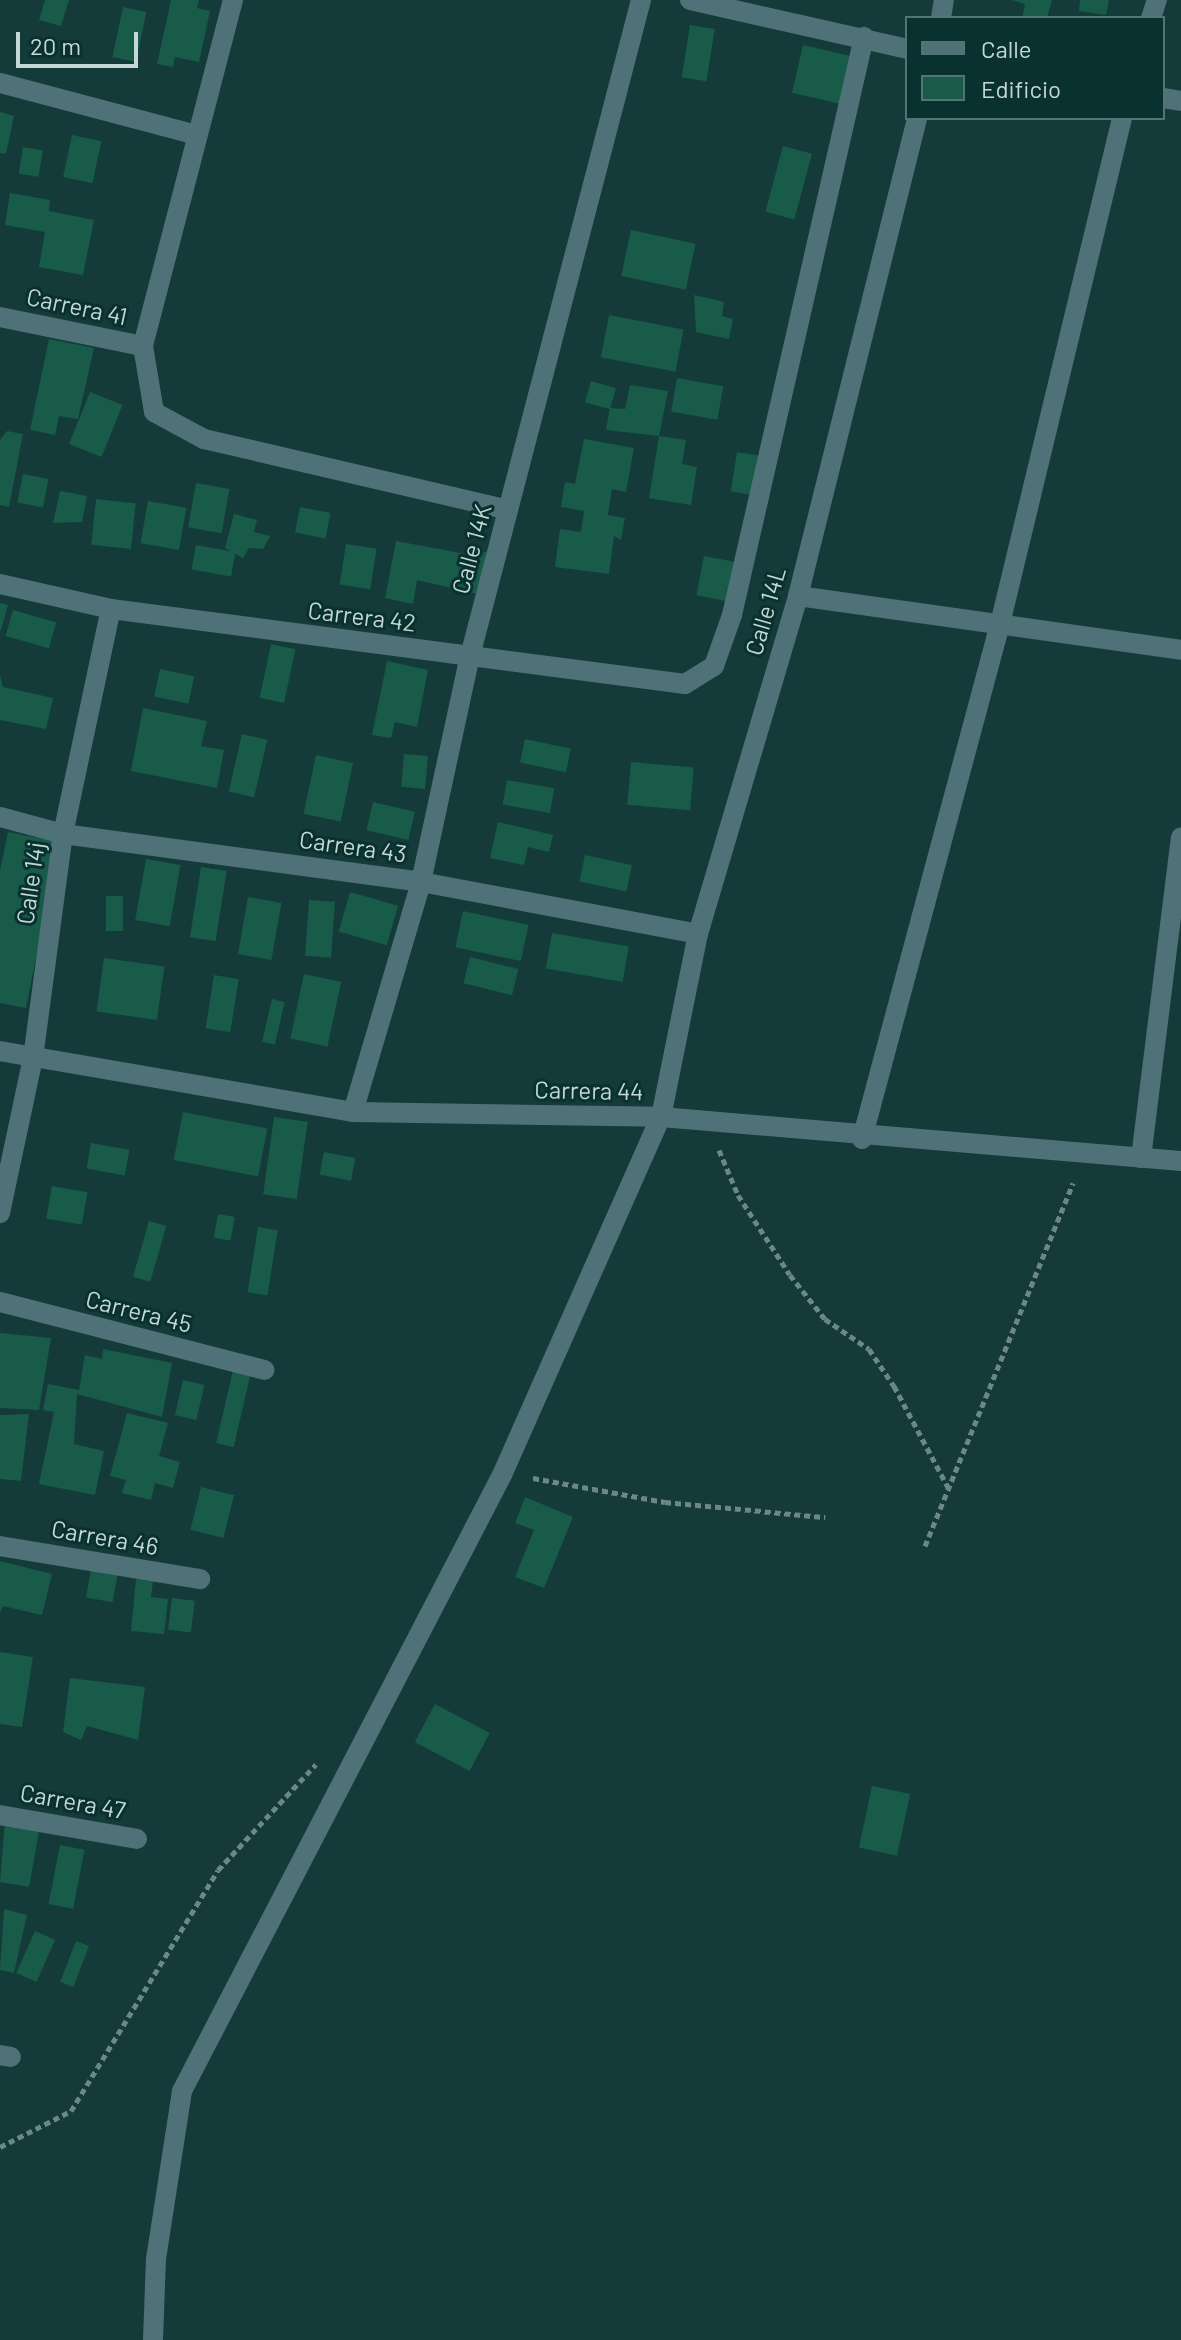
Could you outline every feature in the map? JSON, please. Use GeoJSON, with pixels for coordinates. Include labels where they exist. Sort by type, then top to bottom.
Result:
{"type":"FeatureCollection","features":[{"type":"Feature","properties":{"kind":"street"},"geometry":{"type":"LineString","coordinates":[[233,0],[143,346],[154,412],[204,439],[508,510]]}},
{"type":"Feature","properties":{"kind":"street","name":"Calle 14K"},"geometry":{"type":"LineString","coordinates":[[353,1112],[421,882],[470,656],[641,0]]}},
{"type":"Feature","properties":{"kind":"street"},"geometry":{"type":"LineString","coordinates":[[690,0],[905,48]]}},
{"type":"Feature","properties":{"kind":"street","name":"Carrera 42"},"geometry":{"type":"LineString","coordinates":[[0,584],[111,609],[685,684],[714,666],[767,486],[864,37]]}},
{"type":"Feature","properties":{"kind":"street"},"geometry":{"type":"LineString","coordinates":[[0,83],[197,135]]}},
{"type":"Feature","properties":{"kind":"street","name":"Calle 14L"},"geometry":{"type":"LineString","coordinates":[[153,2340],[156,2259],[182,2091],[502,1475],[661,1117],[698,934],[798,596],[917,120]]}},
{"type":"Feature","properties":{"kind":"street"},"geometry":{"type":"LineString","coordinates":[[862,1139],[1000,624],[1122,120]]}},
{"type":"Feature","properties":{"kind":"street","name":"Carrera 41"},"geometry":{"type":"LineString","coordinates":[[0,317],[143,346]]}},
{"type":"Feature","properties":{"kind":"street"},"geometry":{"type":"LineString","coordinates":[[798,596],[1181,650]]}},
{"type":"Feature","properties":{"kind":"street","name":"Calle 14j"},"geometry":{"type":"LineString","coordinates":[[0,1213],[33,1058],[63,834],[111,609]]}},
{"type":"Feature","properties":{"kind":"street","name":"Carrera 43"},"geometry":{"type":"LineString","coordinates":[[0,817],[63,834],[421,882],[698,934]]}},
{"type":"Feature","properties":{"kind":"street"},"geometry":{"type":"LineString","coordinates":[[1141,1158],[1181,837]]}},
{"type":"Feature","properties":{"kind":"street","name":"Carrera 44"},"geometry":{"type":"LineString","coordinates":[[0,1051],[353,1112],[661,1117],[862,1139],[1181,1161]]}},
{"type":"Feature","properties":{"kind":"street","name":"Carrera 45"},"geometry":{"type":"LineString","coordinates":[[0,1302],[264,1370]]}},
{"type":"Feature","properties":{"kind":"street","name":"Carrera 46"},"geometry":{"type":"LineString","coordinates":[[0,1546],[200,1579]]}},
{"type":"Feature","properties":{"kind":"street","name":"Carrera 47"},"geometry":{"type":"LineString","coordinates":[[0,1815],[137,1839]]}},
{"type":"Feature","properties":{"kind":"path"},"geometry":{"type":"LineString","coordinates":[[716,1121],[716,1144],[738,1195],[825,1319],[869,1349],[949,1489]]}},
{"type":"Feature","properties":{"kind":"path"},"geometry":{"type":"LineString","coordinates":[[925,1546],[1085,1153]]}},
{"type":"Feature","properties":{"kind":"path"},"geometry":{"type":"LineString","coordinates":[[502,1475],[825,1517]]}},
{"type":"Feature","properties":{"kind":"path"},"geometry":{"type":"LineString","coordinates":[[0,2147],[71,2111],[218,1870],[321,1758]]}},
{"type":"Feature","properties":{"kind":"building"},"geometry":{"type":"Polygon","coordinates":[[[45,0],[69,0],[61,26],[39,20],[45,0]]]}},
{"type":"Feature","properties":{"kind":"building"},"geometry":{"type":"Polygon","coordinates":[[[171,0],[199,0],[197,8],[210,11],[199,62],[175,57],[173,67],[157,64],[171,0]]]}},
{"type":"Feature","properties":{"kind":"building"},"geometry":{"type":"Polygon","coordinates":[[[1012,0],[1052,0],[1048,16],[1022,16],[1025,4],[1012,0]]]}},
{"type":"Feature","properties":{"kind":"building"},"geometry":{"type":"Polygon","coordinates":[[[1080,0],[1109,0],[1106,15],[1079,11],[1080,0]]]}},
{"type":"Feature","properties":{"kind":"building"},"geometry":{"type":"Polygon","coordinates":[[[123,7],[146,12],[136,62],[112,57],[123,7]]]}},
{"type":"Feature","properties":{"kind":"building"},"geometry":{"type":"Polygon","coordinates":[[[690,25],[715,29],[706,81],[682,77],[690,25]]]}},
{"type":"Feature","properties":{"kind":"building"},"geometry":{"type":"Polygon","coordinates":[[[803,45],[859,58],[848,106],[792,93],[803,45]]]}},
{"type":"Feature","properties":{"kind":"building"},"geometry":{"type":"Polygon","coordinates":[[[0,112],[14,116],[6,154],[0,153],[0,112]]]}},
{"type":"Feature","properties":{"kind":"building"},"geometry":{"type":"Polygon","coordinates":[[[72,135],[101,141],[92,183],[63,177],[72,135]]]}},
{"type":"Feature","properties":{"kind":"building"},"geometry":{"type":"Polygon","coordinates":[[[783,146],[812,154],[794,219],[765,212],[783,146]]]}},
{"type":"Feature","properties":{"kind":"building"},"geometry":{"type":"Polygon","coordinates":[[[23,147],[43,150],[39,177],[19,174],[23,147]]]}},
{"type":"Feature","properties":{"kind":"building"},"geometry":{"type":"Polygon","coordinates":[[[10,193],[50,200],[49,211],[94,220],[83,275],[39,267],[45,232],[5,225],[10,193]]]}},
{"type":"Feature","properties":{"kind":"building"},"geometry":{"type":"Polygon","coordinates":[[[631,230],[696,244],[686,290],[621,276],[631,230]]]}},
{"type":"Feature","properties":{"kind":"building"},"geometry":{"type":"Polygon","coordinates":[[[694,295],[724,302],[722,316],[733,319],[729,339],[696,332],[694,295]]]}},
{"type":"Feature","properties":{"kind":"building"},"geometry":{"type":"Polygon","coordinates":[[[609,315],[684,330],[675,372],[601,357],[609,315]]]}},
{"type":"Feature","properties":{"kind":"building"},"geometry":{"type":"Polygon","coordinates":[[[49,339],[94,348],[78,419],[59,416],[55,435],[30,430],[49,339]]]}},
{"type":"Feature","properties":{"kind":"building"},"geometry":{"type":"Polygon","coordinates":[[[677,378],[723,386],[717,420],[671,411],[677,378]]]}},
{"type":"Feature","properties":{"kind":"building"},"geometry":{"type":"Polygon","coordinates":[[[591,381],[616,388],[610,409],[585,402],[591,381]]]}},
{"type":"Feature","properties":{"kind":"building"},"geometry":{"type":"Polygon","coordinates":[[[630,385],[668,391],[659,436],[606,430],[610,408],[625,409],[630,385]]]}},
{"type":"Feature","properties":{"kind":"building"},"geometry":{"type":"Polygon","coordinates":[[[90,392],[122,405],[101,457],[69,444],[90,392]]]}},
{"type":"Feature","properties":{"kind":"building"},"geometry":{"type":"Polygon","coordinates":[[[7,431],[23,434],[9,507],[0,505],[0,440],[7,431]]]}},
{"type":"Feature","properties":{"kind":"building"},"geometry":{"type":"Polygon","coordinates":[[[659,436],[686,440],[682,464],[697,467],[691,505],[649,498],[659,436]]]}},
{"type":"Feature","properties":{"kind":"building"},"geometry":{"type":"Polygon","coordinates":[[[584,439],[634,448],[626,492],[612,489],[608,515],[625,518],[621,540],[614,536],[609,574],[555,567],[560,529],[581,532],[584,511],[561,507],[565,482],[575,484],[584,439]]]}},
{"type":"Feature","properties":{"kind":"building"},"geometry":{"type":"Polygon","coordinates":[[[737,452],[761,456],[754,495],[731,492],[737,452]]]}},
{"type":"Feature","properties":{"kind":"building"},"geometry":{"type":"Polygon","coordinates":[[[23,474],[49,479],[43,507],[17,502],[23,474]]]}},
{"type":"Feature","properties":{"kind":"building"},"geometry":{"type":"Polygon","coordinates":[[[196,483],[229,489],[222,533],[188,527],[196,483]]]}},
{"type":"Feature","properties":{"kind":"building"},"geometry":{"type":"Polygon","coordinates":[[[60,491],[87,496],[82,522],[53,523],[60,491]]]}},
{"type":"Feature","properties":{"kind":"building"},"geometry":{"type":"Polygon","coordinates":[[[96,499],[136,503],[131,549],[91,545],[96,499]]]}},
{"type":"Feature","properties":{"kind":"building"},"geometry":{"type":"Polygon","coordinates":[[[148,501],[186,508],[179,550],[141,543],[148,501]]]}},
{"type":"Feature","properties":{"kind":"building"},"geometry":{"type":"Polygon","coordinates":[[[300,507],[330,513],[325,538],[295,533],[300,507]]]}},
{"type":"Feature","properties":{"kind":"building"},"geometry":{"type":"Polygon","coordinates":[[[234,514],[257,520],[254,532],[270,536],[263,549],[249,548],[243,558],[225,548],[234,514]]]}},
{"type":"Feature","properties":{"kind":"building"},"geometry":{"type":"Polygon","coordinates":[[[396,541],[466,554],[462,579],[471,548],[489,553],[478,594],[417,580],[413,604],[385,598],[396,541]]]}},
{"type":"Feature","properties":{"kind":"building"},"geometry":{"type":"Polygon","coordinates":[[[346,544],[377,549],[370,589],[340,584],[346,544]]]}},
{"type":"Feature","properties":{"kind":"building"},"geometry":{"type":"Polygon","coordinates":[[[196,545],[235,552],[231,577],[192,570],[196,545]]]}},
{"type":"Feature","properties":{"kind":"building"},"geometry":{"type":"Polygon","coordinates":[[[704,556],[739,563],[732,602],[696,595],[704,556]]]}},
{"type":"Feature","properties":{"kind":"building"},"geometry":{"type":"Polygon","coordinates":[[[0,603],[8,605],[1,630],[0,630],[0,603]]]}},
{"type":"Feature","properties":{"kind":"building"},"geometry":{"type":"Polygon","coordinates":[[[13,610],[56,622],[49,648],[6,636],[13,610]]]}},
{"type":"Feature","properties":{"kind":"building"},"geometry":{"type":"Polygon","coordinates":[[[271,644],[295,649],[284,703],[260,698],[271,644]]]}},
{"type":"Feature","properties":{"kind":"building"},"geometry":{"type":"Polygon","coordinates":[[[387,661],[428,670],[417,727],[395,722],[391,738],[372,735],[387,661]]]}},
{"type":"Feature","properties":{"kind":"building"},"geometry":{"type":"Polygon","coordinates":[[[160,669],[194,676],[188,704],[154,696],[160,669]]]}},
{"type":"Feature","properties":{"kind":"building"},"geometry":{"type":"Polygon","coordinates":[[[0,676],[3,687],[53,698],[46,729],[0,720],[0,676]]]}},
{"type":"Feature","properties":{"kind":"building"},"geometry":{"type":"Polygon","coordinates":[[[143,708],[207,721],[201,746],[224,750],[217,788],[131,771],[143,708]]]}},
{"type":"Feature","properties":{"kind":"building"},"geometry":{"type":"Polygon","coordinates":[[[242,734],[267,740],[254,797],[229,791],[242,734]]]}},
{"type":"Feature","properties":{"kind":"building"},"geometry":{"type":"Polygon","coordinates":[[[525,739],[571,749],[566,772],[520,762],[525,739]]]}},
{"type":"Feature","properties":{"kind":"building"},"geometry":{"type":"Polygon","coordinates":[[[404,754],[428,756],[425,789],[401,787],[404,754]]]}},
{"type":"Feature","properties":{"kind":"building"},"geometry":{"type":"Polygon","coordinates":[[[316,755],[353,763],[341,822],[304,814],[316,755]]]}},
{"type":"Feature","properties":{"kind":"building"},"geometry":{"type":"Polygon","coordinates":[[[631,762],[694,767],[690,810],[627,805],[631,762]]]}},
{"type":"Feature","properties":{"kind":"building"},"geometry":{"type":"Polygon","coordinates":[[[507,780],[554,788],[550,813],[503,805],[507,780]]]}},
{"type":"Feature","properties":{"kind":"building"},"geometry":{"type":"Polygon","coordinates":[[[373,802],[415,812],[408,840],[366,830],[373,802]]]}},
{"type":"Feature","properties":{"kind":"building"},"geometry":{"type":"Polygon","coordinates":[[[498,822],[553,835],[549,852],[528,847],[524,865],[490,858],[498,822]]]}},
{"type":"Feature","properties":{"kind":"building"},"geometry":{"type":"Polygon","coordinates":[[[8,832],[59,842],[26,1008],[0,1003],[0,871],[8,832]]]}},
{"type":"Feature","properties":{"kind":"building"},"geometry":{"type":"Polygon","coordinates":[[[585,855],[632,865],[626,891],[579,881],[585,855]]]}},
{"type":"Feature","properties":{"kind":"building"},"geometry":{"type":"Polygon","coordinates":[[[146,859],[180,865],[170,926],[135,920],[146,859]]]}},
{"type":"Feature","properties":{"kind":"building"},"geometry":{"type":"Polygon","coordinates":[[[201,867],[227,871],[216,941],[190,937],[201,867]]]}},
{"type":"Feature","properties":{"kind":"building"},"geometry":{"type":"Polygon","coordinates":[[[350,892],[398,906],[387,945],[339,931],[350,892]]]}},
{"type":"Feature","properties":{"kind":"building"},"geometry":{"type":"Polygon","coordinates":[[[106,896],[123,896],[123,931],[106,931],[106,896]]]}},
{"type":"Feature","properties":{"kind":"building"},"geometry":{"type":"Polygon","coordinates":[[[248,897],[281,903],[271,960],[238,954],[248,897]]]}},
{"type":"Feature","properties":{"kind":"building"},"geometry":{"type":"Polygon","coordinates":[[[309,900],[335,902],[331,958],[305,956],[309,900]]]}},
{"type":"Feature","properties":{"kind":"building"},"geometry":{"type":"Polygon","coordinates":[[[463,911],[529,925],[521,961],[455,947],[463,911]]]}},
{"type":"Feature","properties":{"kind":"building"},"geometry":{"type":"Polygon","coordinates":[[[552,933],[629,947],[623,982],[546,968],[552,933]]]}},
{"type":"Feature","properties":{"kind":"building"},"geometry":{"type":"Polygon","coordinates":[[[470,957],[519,969],[512,995],[463,983],[470,957]]]}},
{"type":"Feature","properties":{"kind":"building"},"geometry":{"type":"Polygon","coordinates":[[[104,958],[164,966],[157,1020],[96,1011],[104,958]]]}},
{"type":"Feature","properties":{"kind":"building"},"geometry":{"type":"Polygon","coordinates":[[[304,974],[341,982],[327,1046],[290,1039],[304,974]]]}},
{"type":"Feature","properties":{"kind":"building"},"geometry":{"type":"Polygon","coordinates":[[[214,975],[239,979],[230,1032],[206,1028],[214,975]]]}},
{"type":"Feature","properties":{"kind":"building"},"geometry":{"type":"Polygon","coordinates":[[[272,999],[285,1002],[275,1045],[262,1042],[272,999]]]}},
{"type":"Feature","properties":{"kind":"building"},"geometry":{"type":"Polygon","coordinates":[[[183,1112],[267,1128],[258,1177],[174,1160],[183,1112]]]}},
{"type":"Feature","properties":{"kind":"building"},"geometry":{"type":"Polygon","coordinates":[[[274,1117],[308,1122],[297,1199],[263,1194],[274,1117]]]}},
{"type":"Feature","properties":{"kind":"building"},"geometry":{"type":"Polygon","coordinates":[[[91,1143],[129,1150],[125,1175],[86,1169],[91,1143]]]}},
{"type":"Feature","properties":{"kind":"building"},"geometry":{"type":"Polygon","coordinates":[[[324,1152],[355,1158],[351,1181],[320,1175],[324,1152]]]}},
{"type":"Feature","properties":{"kind":"building"},"geometry":{"type":"Polygon","coordinates":[[[52,1186],[87,1192],[82,1225],[46,1218],[52,1186]]]}},
{"type":"Feature","properties":{"kind":"building"},"geometry":{"type":"Polygon","coordinates":[[[218,1214],[235,1217],[231,1241],[214,1238],[218,1214]]]}},
{"type":"Feature","properties":{"kind":"building"},"geometry":{"type":"Polygon","coordinates":[[[149,1221],[166,1226],[150,1282],[133,1277],[149,1221]]]}},
{"type":"Feature","properties":{"kind":"building"},"geometry":{"type":"Polygon","coordinates":[[[258,1227],[278,1230],[267,1295],[248,1292],[258,1227]]]}},
{"type":"Feature","properties":{"kind":"building"},"geometry":{"type":"Polygon","coordinates":[[[0,1333],[51,1338],[39,1410],[0,1408],[0,1333]]]}},
{"type":"Feature","properties":{"kind":"building"},"geometry":{"type":"Polygon","coordinates":[[[103,1349],[172,1363],[162,1417],[77,1394],[74,1444],[104,1451],[95,1495],[39,1484],[54,1412],[43,1410],[48,1384],[79,1390],[85,1355],[102,1359],[103,1349]]]}},
{"type":"Feature","properties":{"kind":"building"},"geometry":{"type":"Polygon","coordinates":[[[233,1370],[251,1374],[234,1447],[216,1443],[233,1370]]]}},
{"type":"Feature","properties":{"kind":"building"},"geometry":{"type":"Polygon","coordinates":[[[183,1380],[204,1385],[196,1420],[175,1415],[183,1380]]]}},
{"type":"Feature","properties":{"kind":"building"},"geometry":{"type":"Polygon","coordinates":[[[127,1413],[168,1423],[159,1456],[180,1462],[173,1488],[155,1483],[151,1500],[122,1493],[126,1480],[110,1476],[127,1413]]]}},
{"type":"Feature","properties":{"kind":"building"},"geometry":{"type":"Polygon","coordinates":[[[29,1414],[21,1481],[0,1479],[0,1415],[29,1414]]]}},
{"type":"Feature","properties":{"kind":"building"},"geometry":{"type":"Polygon","coordinates":[[[201,1487],[234,1495],[223,1538],[190,1530],[201,1487]]]}},
{"type":"Feature","properties":{"kind":"building"},"geometry":{"type":"Polygon","coordinates":[[[525,1497],[573,1517],[544,1588],[515,1577],[534,1530],[515,1523],[525,1497]]]}},
{"type":"Feature","properties":{"kind":"building"},"geometry":{"type":"Polygon","coordinates":[[[0,1561],[52,1574],[42,1615],[3,1606],[0,1613],[0,1561]]]}},
{"type":"Feature","properties":{"kind":"building"},"geometry":{"type":"Polygon","coordinates":[[[91,1569],[118,1574],[113,1602],[86,1598],[91,1569]]]}},
{"type":"Feature","properties":{"kind":"building"},"geometry":{"type":"Polygon","coordinates":[[[136,1579],[153,1581],[151,1597],[168,1599],[164,1634],[131,1631],[136,1579]]]}},
{"type":"Feature","properties":{"kind":"building"},"geometry":{"type":"Polygon","coordinates":[[[172,1598],[195,1601],[191,1633],[168,1630],[172,1598]]]}},
{"type":"Feature","properties":{"kind":"building"},"geometry":{"type":"Polygon","coordinates":[[[0,1652],[33,1657],[22,1727],[0,1724],[0,1652]]]}},
{"type":"Feature","properties":{"kind":"building"},"geometry":{"type":"Polygon","coordinates":[[[70,1678],[145,1687],[138,1740],[87,1726],[81,1740],[63,1732],[70,1678]]]}},
{"type":"Feature","properties":{"kind":"building"},"geometry":{"type":"Polygon","coordinates":[[[435,1704],[490,1733],[470,1771],[415,1742],[435,1704]]]}},
{"type":"Feature","properties":{"kind":"building"},"geometry":{"type":"Polygon","coordinates":[[[872,1786],[910,1794],[897,1856],[859,1848],[872,1786]]]}},
{"type":"Feature","properties":{"kind":"building"},"geometry":{"type":"Polygon","coordinates":[[[6,1808],[42,1815],[29,1887],[0,1882],[6,1808]]]}},
{"type":"Feature","properties":{"kind":"building"},"geometry":{"type":"Polygon","coordinates":[[[60,1845],[85,1850],[73,1909],[49,1904],[60,1845]]]}},
{"type":"Feature","properties":{"kind":"building"},"geometry":{"type":"Polygon","coordinates":[[[4,1909],[27,1915],[14,1973],[0,1970],[4,1909]]]}},
{"type":"Feature","properties":{"kind":"building"},"geometry":{"type":"Polygon","coordinates":[[[35,1931],[55,1940],[36,1982],[16,1973],[35,1931]]]}},
{"type":"Feature","properties":{"kind":"building"},"geometry":{"type":"Polygon","coordinates":[[[76,1941],[89,1946],[73,1987],[60,1982],[76,1941]]]}}]}
